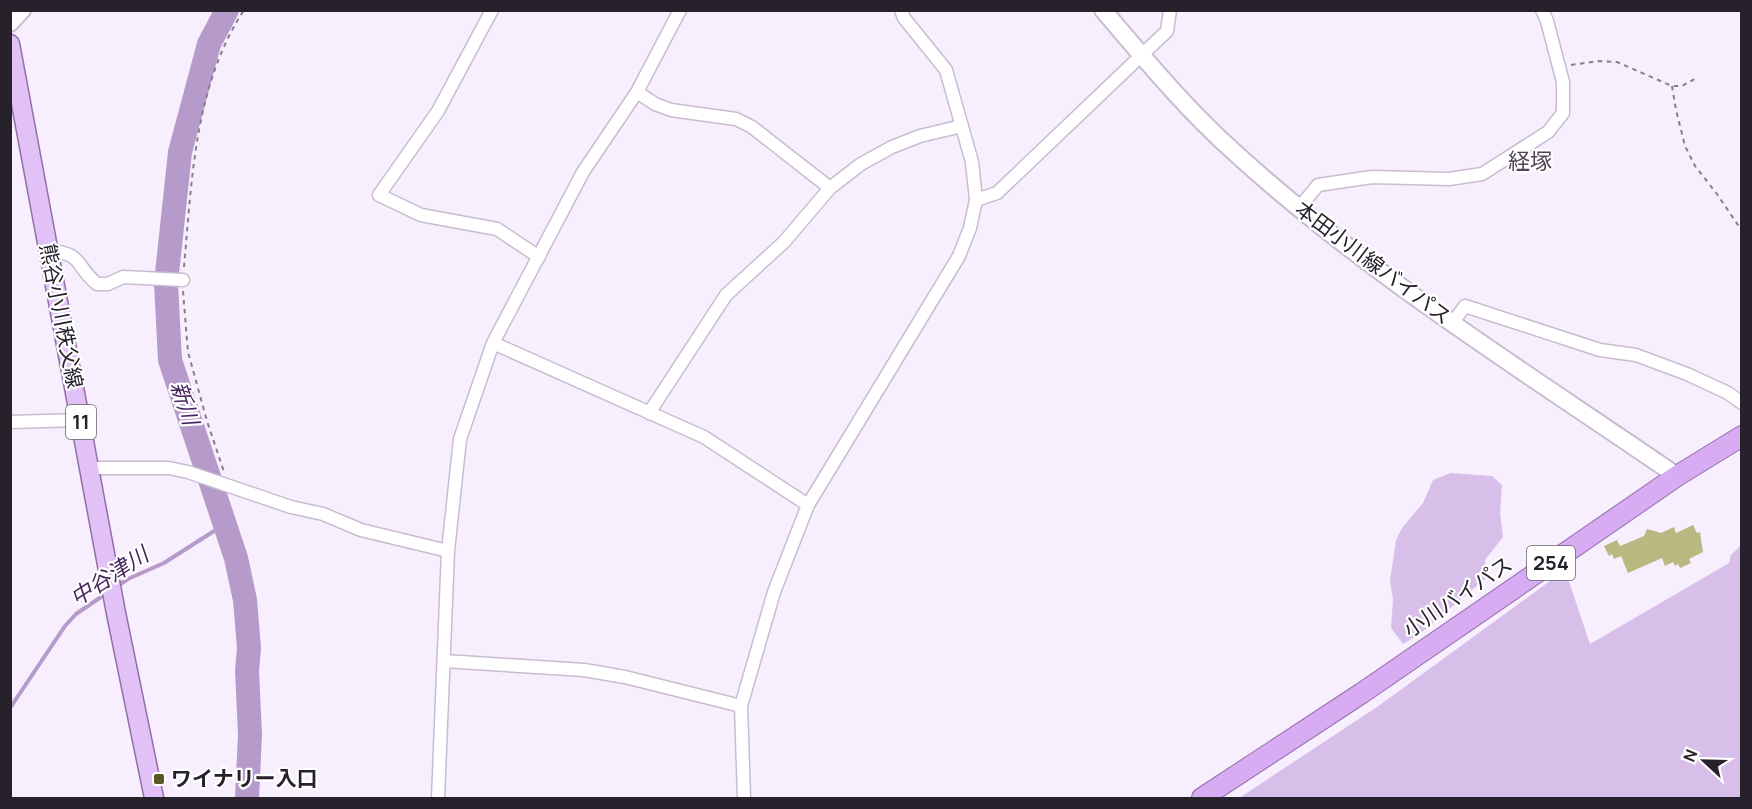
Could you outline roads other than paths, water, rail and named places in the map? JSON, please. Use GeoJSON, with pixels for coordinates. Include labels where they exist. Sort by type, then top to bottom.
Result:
{"type":"FeatureCollection","features":[{"type":"Feature","properties":{"kind":"highway","name":"小川バイパス"},"geometry":{"type":"LineString","coordinates":[[1202,798],[1362,693],[1677,476],[1742,436]]}},
{"type":"Feature","properties":{"kind":"main road"},"geometry":{"type":"LineString","coordinates":[[10,23],[22,10]]}},
{"type":"Feature","properties":{"kind":"main road","name":"本田小川線バイパス"},"geometry":{"type":"LineString","coordinates":[[1103,10],[1179,98],[1232,151],[1299,208],[1453,322],[1677,476]]}},
{"type":"Feature","properties":{"kind":"main road","name":"熊谷小川秩父線"},"geometry":{"type":"LineString","coordinates":[[10,44],[154,798]]}},
{"type":"Feature","properties":{"kind":"street"},"geometry":{"type":"LineString","coordinates":[[492,10],[438,111],[379,195],[422,215],[496,229],[539,257]]}},
{"type":"Feature","properties":{"kind":"street"},"geometry":{"type":"LineString","coordinates":[[438,798],[448,551],[460,439],[494,343],[583,172],[637,92],[680,10]]}},
{"type":"Feature","properties":{"kind":"street"},"geometry":{"type":"LineString","coordinates":[[744,798],[741,706],[774,592],[808,505],[959,256],[970,228],[975,200],[972,162],[946,70],[904,18],[901,10]]}},
{"type":"Feature","properties":{"kind":"street"},"geometry":{"type":"LineString","coordinates":[[975,200],[997,193],[1167,31],[1170,10]]}},
{"type":"Feature","properties":{"kind":"street"},"geometry":{"type":"LineString","coordinates":[[1299,208],[1318,185],[1372,177],[1449,179],[1482,174],[1548,132],[1563,113],[1563,82],[1542,10]]}},
{"type":"Feature","properties":{"kind":"street"},"geometry":{"type":"LineString","coordinates":[[637,92],[655,104],[671,110],[736,119],[752,127],[830,188]]}},
{"type":"Feature","properties":{"kind":"street"},"geometry":{"type":"LineString","coordinates":[[649,413],[726,295],[784,242],[830,188],[861,164],[892,147],[920,136],[962,126]]}},
{"type":"Feature","properties":{"kind":"street"},"geometry":{"type":"LineString","coordinates":[[48,250],[67,252],[79,260],[89,277],[97,284],[108,284],[123,277],[183,280]]}},
{"type":"Feature","properties":{"kind":"street"},"geometry":{"type":"LineString","coordinates":[[1453,322],[1465,306],[1600,350],[1636,355],[1687,374],[1728,393],[1742,403]]}},
{"type":"Feature","properties":{"kind":"street"},"geometry":{"type":"LineString","coordinates":[[494,343],[704,437],[808,505]]}},
{"type":"Feature","properties":{"kind":"street"},"geometry":{"type":"LineString","coordinates":[[10,422],[81,420]]}},
{"type":"Feature","properties":{"kind":"street"},"geometry":{"type":"LineString","coordinates":[[90,468],[169,468],[188,472],[229,488],[323,514],[361,530],[448,551]]}},
{"type":"Feature","properties":{"kind":"street"},"geometry":{"type":"LineString","coordinates":[[444,661],[584,670],[625,677],[741,706]]}},
{"type":"Feature","properties":{"kind":"waterway","name":"新川"},"geometry":{"type":"LineString","coordinates":[[227,10],[209,44],[180,152],[166,283],[170,360],[236,558],[245,600],[249,648],[247,671],[250,735],[247,798]]}},
{"type":"Feature","properties":{"kind":"waterway","name":"中谷津川"},"geometry":{"type":"LineString","coordinates":[[116,587],[164,563],[225,524]]}},
{"type":"Feature","properties":{"kind":"waterway","name":"中谷津川"},"geometry":{"type":"LineString","coordinates":[[10,708],[65,626],[76,614],[107,593]]}},
{"type":"Feature","properties":{"kind":"place","name":"ワイナリー入口"},"geometry":{"type":"Point","coordinates":[159,779]}},
{"type":"Feature","properties":{"kind":"district","name":"経塚"},"geometry":{"type":"Point","coordinates":[1530,161]}}]}
